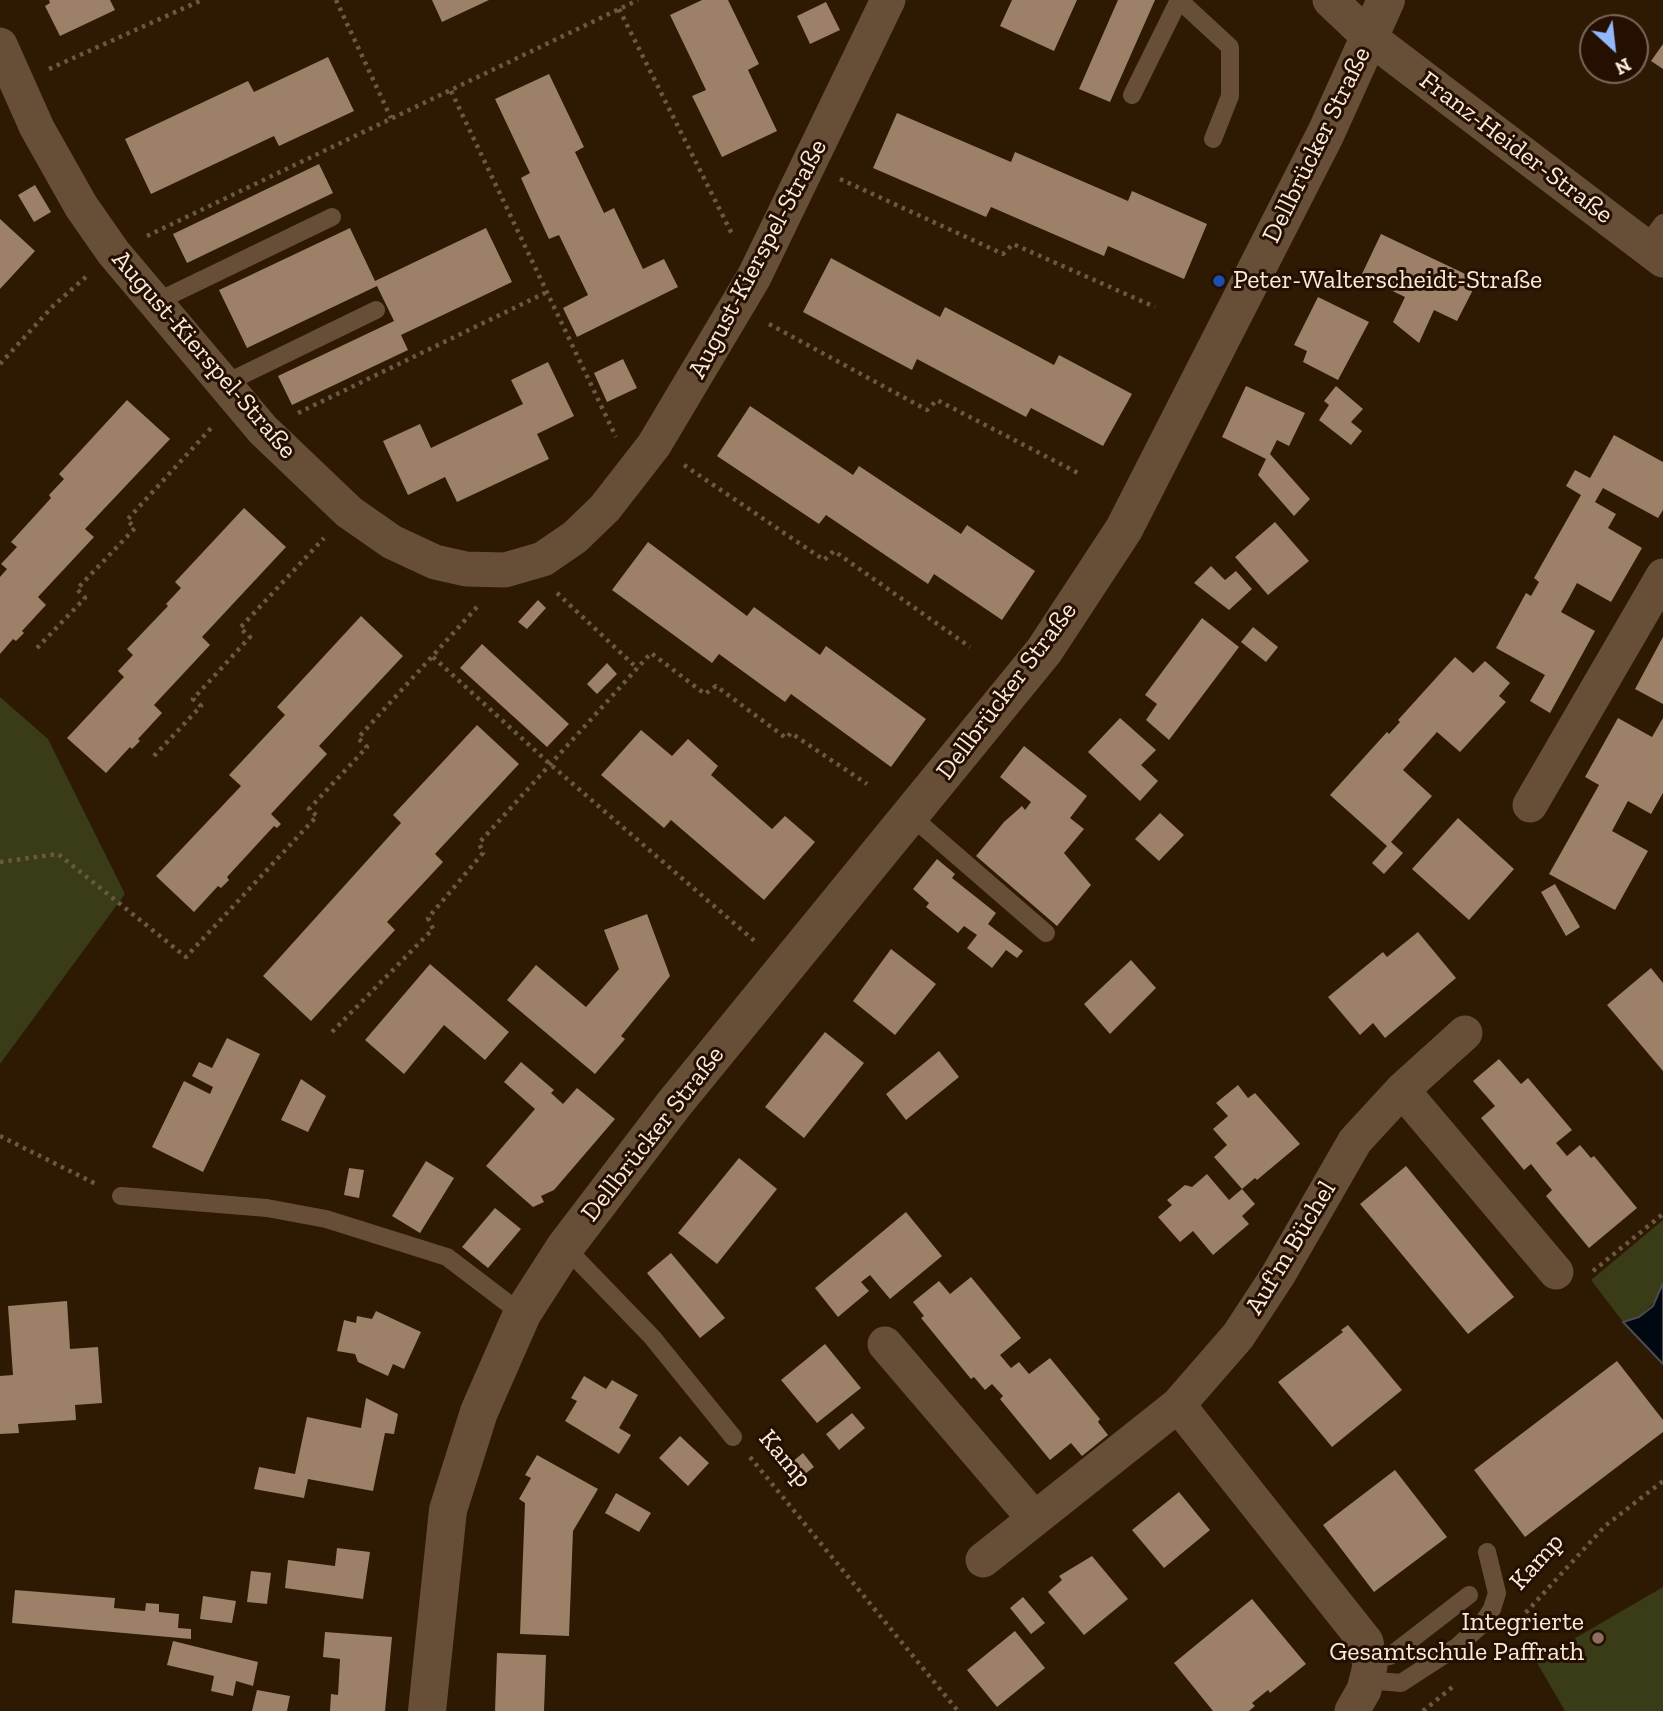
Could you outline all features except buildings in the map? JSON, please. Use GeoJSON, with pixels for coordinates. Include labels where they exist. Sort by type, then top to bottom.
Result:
{"type":"FeatureCollection","features":[{"type":"Feature","properties":{"kind":"main road","name":"Dellbrücker Straße"},"geometry":{"type":"LineString","coordinates":[[427,1711],[448,1510],[479,1412],[522,1314],[565,1247],[674,1104],[1044,650],[1124,528],[1326,133],[1386,0]]}},
{"type":"Feature","properties":{"kind":"street","name":"August-Kierspel-Straße"},"geometry":{"type":"LineString","coordinates":[[0,46],[15,84],[81,206],[113,252],[263,430],[349,512],[391,542],[435,562],[466,569],[505,570],[542,559],[575,537],[605,508],[654,445],[754,277],[811,165],[888,0]]}},
{"type":"Feature","properties":{"kind":"street"},"geometry":{"type":"LineString","coordinates":[[1330,0],[1369,37]]}},
{"type":"Feature","properties":{"kind":"street","name":"Franz-Heider-Straße"},"geometry":{"type":"LineString","coordinates":[[1369,37],[1657,243]]}},
{"type":"Feature","properties":{"kind":"street"},"geometry":{"type":"LineString","coordinates":[[1530,805],[1663,576]]}},
{"type":"Feature","properties":{"kind":"street","name":"Auf'm Büchel"},"geometry":{"type":"LineString","coordinates":[[983,1560],[1033,1517],[1178,1405],[1238,1336],[1278,1275],[1355,1141],[1402,1090],[1465,1033]]}},
{"type":"Feature","properties":{"kind":"street"},"geometry":{"type":"LineString","coordinates":[[1402,1090],[1556,1272]]}},
{"type":"Feature","properties":{"kind":"street"},"geometry":{"type":"LineString","coordinates":[[885,1344],[1033,1517]]}},
{"type":"Feature","properties":{"kind":"street"},"geometry":{"type":"LineString","coordinates":[[1178,1405],[1366,1642],[1368,1670],[1352,1711]]}},
{"type":"Feature","properties":{"kind":"lane"},"geometry":{"type":"LineString","coordinates":[[1132,95],[1179,0],[1230,47],[1230,96],[1213,139]]}},
{"type":"Feature","properties":{"kind":"lane"},"geometry":{"type":"LineString","coordinates":[[156,302],[332,217]]}},
{"type":"Feature","properties":{"kind":"lane"},"geometry":{"type":"LineString","coordinates":[[231,392],[376,310]]}},
{"type":"Feature","properties":{"kind":"lane"},"geometry":{"type":"LineString","coordinates":[[911,816],[1045,933]]}},
{"type":"Feature","properties":{"kind":"lane"},"geometry":{"type":"LineString","coordinates":[[121,1196],[267,1208],[326,1219],[447,1257],[522,1314]]}},
{"type":"Feature","properties":{"kind":"lane","name":"Kamp"},"geometry":{"type":"LineString","coordinates":[[565,1247],[652,1337],[733,1437]]}},
{"type":"Feature","properties":{"kind":"lane"},"geometry":{"type":"LineString","coordinates":[[1368,1670],[1401,1683],[1458,1646],[1481,1625],[1492,1609],[1497,1593],[1487,1552]]}},
{"type":"Feature","properties":{"kind":"lane"},"geometry":{"type":"LineString","coordinates":[[1368,1670],[1469,1595]]}},
{"type":"Feature","properties":{"kind":"path"},"geometry":{"type":"LineString","coordinates":[[15,84],[202,0]]}},
{"type":"Feature","properties":{"kind":"path"},"geometry":{"type":"LineString","coordinates":[[336,0],[391,118]]}},
{"type":"Feature","properties":{"kind":"path"},"geometry":{"type":"LineString","coordinates":[[0,364],[53,306],[113,252],[638,0]]}},
{"type":"Feature","properties":{"kind":"path"},"geometry":{"type":"LineString","coordinates":[[619,9],[754,277]]}},
{"type":"Feature","properties":{"kind":"path"},"geometry":{"type":"LineString","coordinates":[[450,91],[633,472]]}},
{"type":"Feature","properties":{"kind":"path"},"geometry":{"type":"LineString","coordinates":[[811,165],[1003,254],[1013,244],[1155,307]]}},
{"type":"Feature","properties":{"kind":"path"},"geometry":{"type":"LineString","coordinates":[[263,430],[546,292]]}},
{"type":"Feature","properties":{"kind":"path"},"geometry":{"type":"LineString","coordinates":[[738,307],[927,410],[937,400],[1078,473]]}},
{"type":"Feature","properties":{"kind":"path"},"geometry":{"type":"LineString","coordinates":[[37,648],[85,598],[77,589],[135,528],[127,520],[231,392]]}},
{"type":"Feature","properties":{"kind":"path"},"geometry":{"type":"LineString","coordinates":[[654,445],[824,559],[834,551],[970,647]]}},
{"type":"Feature","properties":{"kind":"path"},"geometry":{"type":"LineString","coordinates":[[154,756],[201,706],[192,699],[250,637],[240,628],[349,512]]}},
{"type":"Feature","properties":{"kind":"path"},"geometry":{"type":"LineString","coordinates":[[542,559],[557,595],[638,669]]}},
{"type":"Feature","properties":{"kind":"path"},"geometry":{"type":"LineString","coordinates":[[0,862],[58,854],[186,957],[317,816],[309,809],[367,747],[358,738],[466,622],[505,570]]}},
{"type":"Feature","properties":{"kind":"path"},"geometry":{"type":"LineString","coordinates":[[332,1032],[433,929],[428,918],[483,853],[479,843],[651,653],[705,694],[716,686],[786,738],[791,733],[867,784]]}},
{"type":"Feature","properties":{"kind":"path"},"geometry":{"type":"LineString","coordinates":[[433,657],[551,765],[762,947]]}},
{"type":"Feature","properties":{"kind":"path"},"geometry":{"type":"LineString","coordinates":[[0,1136],[121,1196]]}},
{"type":"Feature","properties":{"kind":"path"},"geometry":{"type":"LineString","coordinates":[[1556,1272],[1580,1282],[1663,1214]]}},
{"type":"Feature","properties":{"kind":"path","name":"Kamp"},"geometry":{"type":"LineString","coordinates":[[733,1437],[958,1711]]}},
{"type":"Feature","properties":{"kind":"path","name":"Kamp"},"geometry":{"type":"LineString","coordinates":[[1516,1623],[1605,1526],[1663,1481]]}},
{"type":"Feature","properties":{"kind":"path"},"geometry":{"type":"LineString","coordinates":[[1423,1711],[1463,1678]]}},
{"type":"Feature","properties":{"kind":"green space"},"geometry":{"type":"Polygon","coordinates":[[[0,697],[48,739],[125,894],[0,1064],[0,697]]]}},
{"type":"Feature","properties":{"kind":"green space"},"geometry":{"type":"Polygon","coordinates":[[[1663,1220],[1663,1283],[1658,1298],[1639,1317],[1623,1322],[1591,1280],[1663,1220]]]}},
{"type":"Feature","properties":{"kind":"green space","name":"Integrierte Gesamtschule Paffrath"},"geometry":{"type":"Polygon","coordinates":[[[1663,1587],[1663,1711],[1565,1711],[1536,1661],[1663,1587]]]}},
{"type":"Feature","properties":{"kind":"shaded area"},"geometry":{"type":"Polygon","coordinates":[[[1663,1283],[1663,1364],[1623,1322],[1639,1317],[1653,1306],[1663,1283]]]}},
{"type":"Feature","properties":{"kind":"place","name":"Peter-Walterscheidt-Straße"},"geometry":{"type":"Point","coordinates":[1219,281]}},
{"type":"Feature","properties":{"kind":"place","name":"Integrierte Gesamtschule Paffrath"},"geometry":{"type":"Point","coordinates":[1598,1638]}}]}
